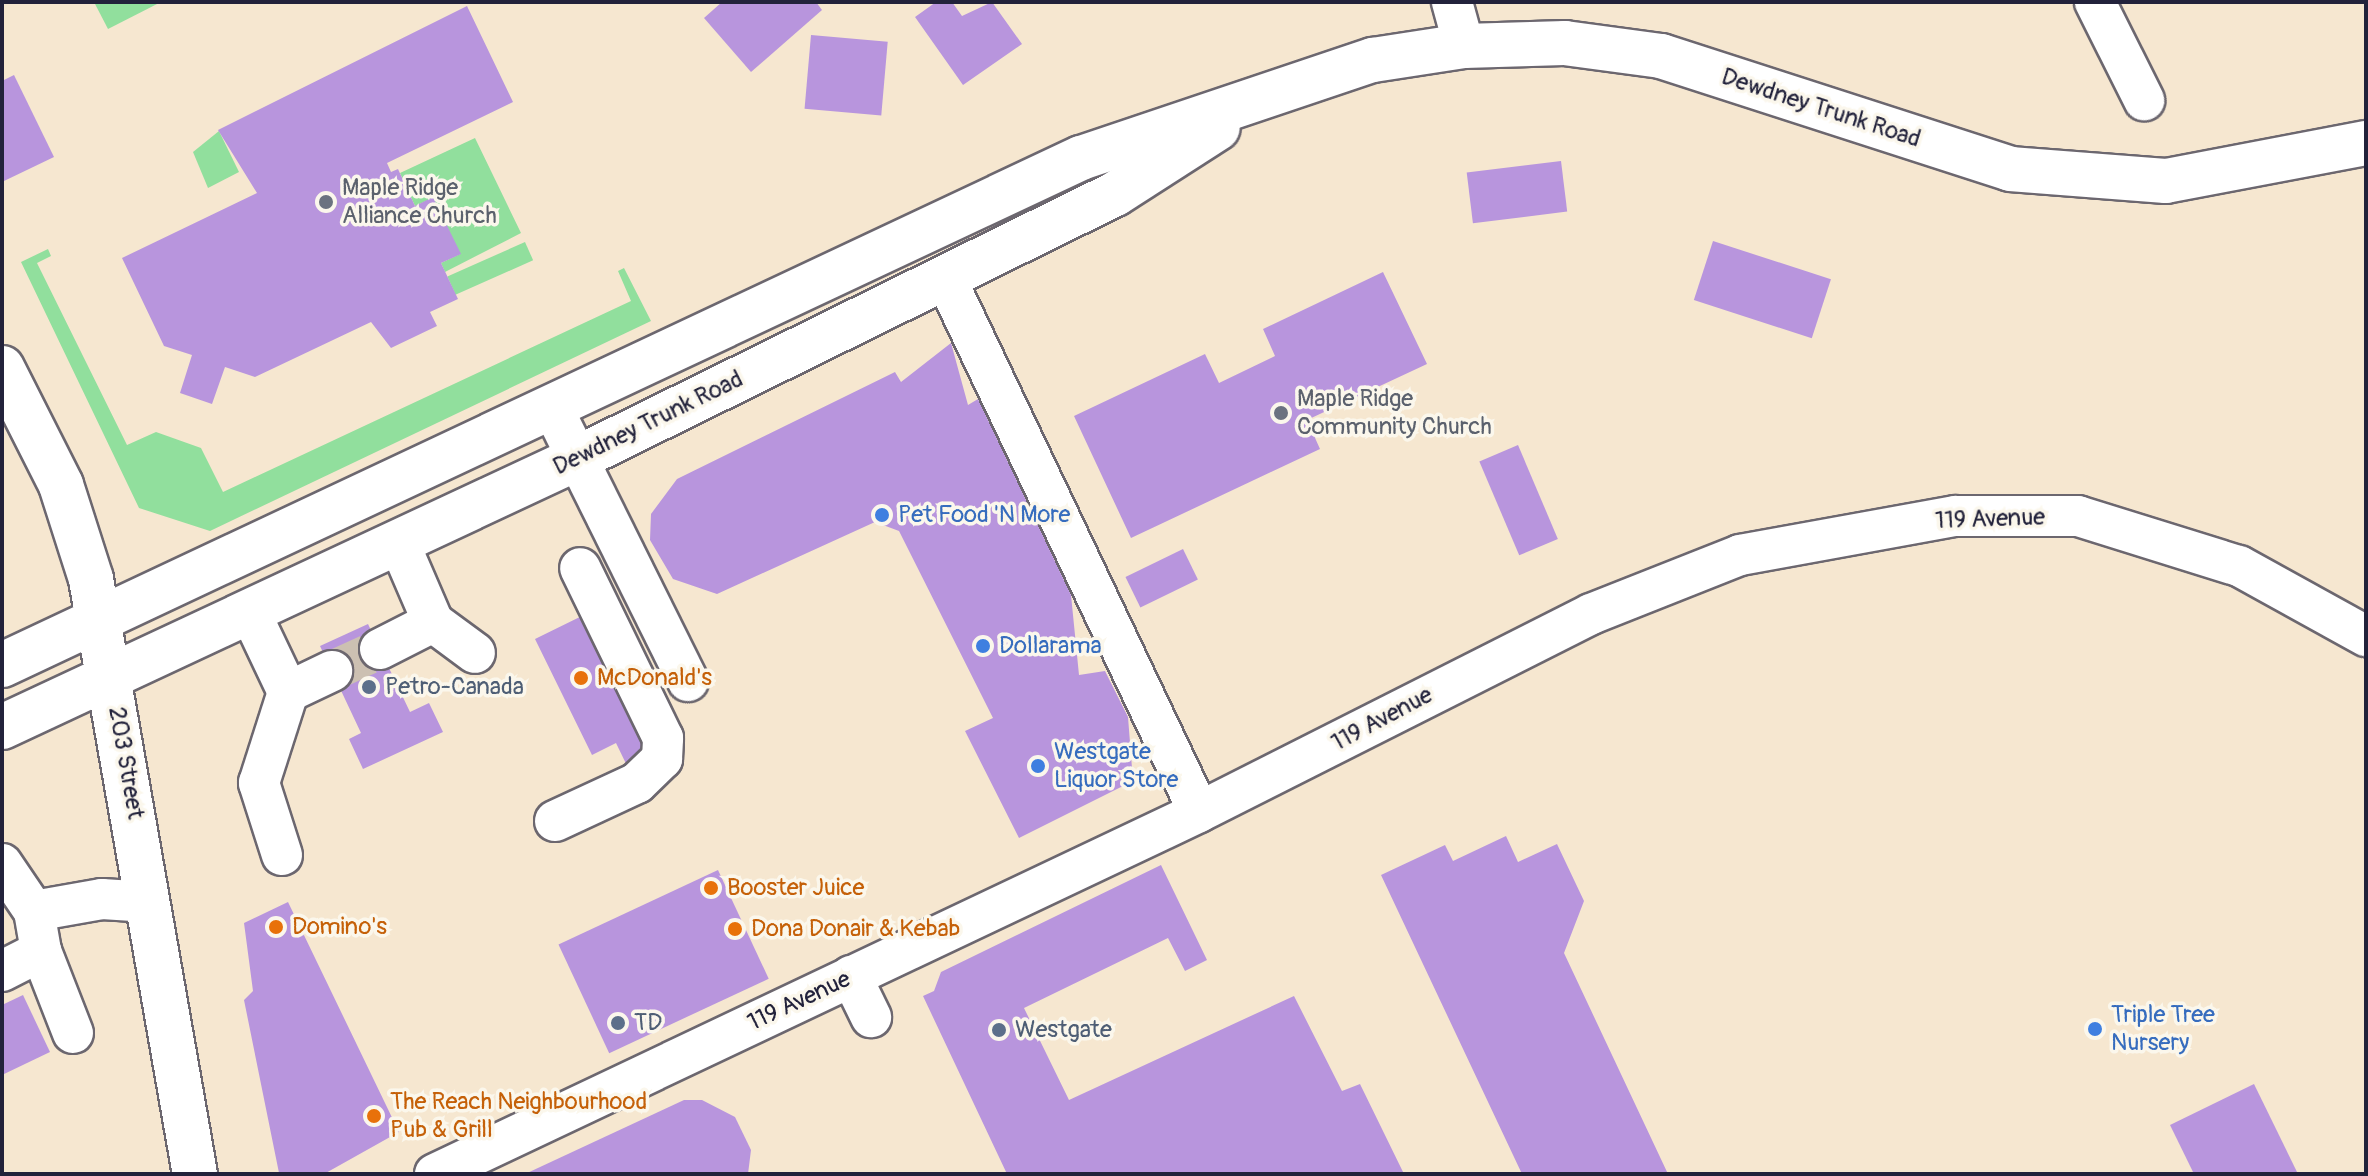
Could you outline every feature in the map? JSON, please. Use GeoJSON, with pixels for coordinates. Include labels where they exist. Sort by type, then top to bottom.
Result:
{"type":"FeatureCollection","features":[{"type":"Feature","properties":{"kind":"main road","name":"Dewdney Trunk Road"},"geometry":{"type":"LineString","coordinates":[[2,665],[1081,158],[1373,60],[1464,46],[1565,43],[1661,56],[2010,169],[2166,181],[2366,143]]}},
{"type":"Feature","properties":{"kind":"main road","name":"Dewdney Trunk Road"},"geometry":{"type":"LineString","coordinates":[[2,727],[578,458],[1115,194],[1278,90]]}},
{"type":"Feature","properties":{"kind":"main road","name":"203 Street"},"geometry":{"type":"LineString","coordinates":[[2,368],[61,485],[100,619],[195,1174]]}},
{"type":"Feature","properties":{"kind":"street"},"geometry":{"type":"LineString","coordinates":[[1452,2],[1464,46]]}},
{"type":"Feature","properties":{"kind":"street"},"geometry":{"type":"LineString","coordinates":[[2095,2],[2144,100]]}},
{"type":"Feature","properties":{"kind":"street"},"geometry":{"type":"LineString","coordinates":[[945,277],[1199,812]]}},
{"type":"Feature","properties":{"kind":"street"},"geometry":{"type":"LineString","coordinates":[[552,407],[688,681]]}},
{"type":"Feature","properties":{"kind":"street","name":"119 Avenue"},"geometry":{"type":"LineString","coordinates":[[435,1174],[1199,812],[1678,575],[1796,541],[1955,516],[2078,516],[2182,543],[2239,566],[2366,636]]}},
{"type":"Feature","properties":{"kind":"street"},"geometry":{"type":"LineString","coordinates":[[399,543],[433,622],[475,653]]}},
{"type":"Feature","properties":{"kind":"street"},"geometry":{"type":"LineString","coordinates":[[555,821],[637,783],[662,759],[663,738],[580,568]]}},
{"type":"Feature","properties":{"kind":"street"},"geometry":{"type":"LineString","coordinates":[[250,612],[288,692],[259,783],[282,855]]}},
{"type":"Feature","properties":{"kind":"street"},"geometry":{"type":"LineString","coordinates":[[380,649],[433,622]]}},
{"type":"Feature","properties":{"kind":"street"},"geometry":{"type":"LineString","coordinates":[[288,692],[332,671]]}},
{"type":"Feature","properties":{"kind":"street"},"geometry":{"type":"LineString","coordinates":[[2,864],[34,911],[41,951],[73,1033]]}},
{"type":"Feature","properties":{"kind":"street"},"geometry":{"type":"LineString","coordinates":[[34,911],[102,899],[149,902]]}},
{"type":"Feature","properties":{"kind":"street"},"geometry":{"type":"LineString","coordinates":[[2,971],[41,951]]}},
{"type":"Feature","properties":{"kind":"street"},"geometry":{"type":"LineString","coordinates":[[851,976],[871,1017]]}},
{"type":"Feature","properties":{"kind":"green space"},"geometry":{"type":"Polygon","coordinates":[[[94,2],[161,2],[108,29],[94,2]]]}},
{"type":"Feature","properties":{"kind":"green space"},"geometry":{"type":"Polygon","coordinates":[[[219,131],[239,172],[208,188],[193,152],[219,131]]]}},
{"type":"Feature","properties":{"kind":"green space"},"geometry":{"type":"Polygon","coordinates":[[[475,138],[521,233],[445,272],[441,263],[460,254],[433,198],[415,206],[400,173],[475,138]]]}},
{"type":"Feature","properties":{"kind":"green space"},"geometry":{"type":"Polygon","coordinates":[[[525,242],[533,260],[455,295],[447,277],[525,242]]]}},
{"type":"Feature","properties":{"kind":"green space"},"geometry":{"type":"Polygon","coordinates":[[[48,249],[51,256],[37,263],[127,445],[156,432],[201,448],[223,492],[631,301],[618,271],[624,268],[651,321],[210,531],[139,508],[21,262],[48,249]]]}},
{"type":"Feature","properties":{"kind":"building"},"geometry":{"type":"Polygon","coordinates":[[[722,2],[816,2],[822,10],[751,72],[704,18],[722,2]]]}},
{"type":"Feature","properties":{"kind":"building"},"geometry":{"type":"Polygon","coordinates":[[[936,2],[952,2],[962,16],[992,2],[1022,44],[963,85],[915,17],[936,2]]]}},
{"type":"Feature","properties":{"kind":"building","name":"Maple Ridge Alliance Church"},"geometry":{"type":"Polygon","coordinates":[[[467,6],[513,102],[387,163],[391,172],[398,169],[415,206],[433,197],[461,254],[441,263],[458,299],[430,312],[437,326],[391,348],[371,322],[255,377],[225,367],[212,404],[180,393],[192,355],[164,346],[122,258],[257,193],[218,130],[467,6]]]}},
{"type":"Feature","properties":{"kind":"building"},"geometry":{"type":"Polygon","coordinates":[[[811,35],[888,42],[881,115],[805,109],[811,35]]]}},
{"type":"Feature","properties":{"kind":"building"},"geometry":{"type":"Polygon","coordinates":[[[14,75],[54,157],[4,181],[2,81],[14,75]]]}},
{"type":"Feature","properties":{"kind":"building"},"geometry":{"type":"Polygon","coordinates":[[[1561,161],[1567,212],[1473,223],[1467,173],[1561,161]]]}},
{"type":"Feature","properties":{"kind":"building"},"geometry":{"type":"Polygon","coordinates":[[[1713,241],[1831,279],[1812,338],[1694,300],[1713,241]]]}},
{"type":"Feature","properties":{"kind":"building"},"geometry":{"type":"Polygon","coordinates":[[[1383,272],[1427,364],[1307,420],[1320,449],[1131,538],[1074,416],[1205,354],[1219,383],[1275,356],[1263,329],[1383,272]]]}},
{"type":"Feature","properties":{"kind":"building"},"geometry":{"type":"Polygon","coordinates":[[[951,343],[968,405],[978,399],[1071,595],[1079,675],[1105,671],[1128,717],[1133,781],[1019,838],[965,731],[993,718],[899,531],[875,522],[717,594],[673,579],[650,540],[651,514],[677,479],[895,372],[901,382],[951,343]]]}},
{"type":"Feature","properties":{"kind":"building"},"geometry":{"type":"Polygon","coordinates":[[[1518,445],[1558,539],[1519,555],[1479,461],[1518,445]]]}},
{"type":"Feature","properties":{"kind":"building"},"geometry":{"type":"Polygon","coordinates":[[[1183,549],[1198,580],[1140,608],[1125,577],[1183,549]]]}},
{"type":"Feature","properties":{"kind":"building"},"geometry":{"type":"Polygon","coordinates":[[[592,611],[655,742],[631,774],[616,743],[592,755],[535,639],[592,611]]]}},
{"type":"Feature","properties":{"kind":"building","name":"Petro-Canada"},"geometry":{"type":"Polygon","coordinates":[[[368,624],[410,712],[429,703],[443,732],[363,769],[349,739],[361,733],[320,646],[368,624]]]}},
{"type":"Feature","properties":{"kind":"building"},"geometry":{"type":"Polygon","coordinates":[[[1506,836],[1518,862],[1557,844],[1584,901],[1564,953],[1668,1174],[1522,1174],[1381,875],[1445,845],[1453,861],[1506,836]]]}},
{"type":"Feature","properties":{"kind":"building"},"geometry":{"type":"Polygon","coordinates":[[[1161,865],[1207,960],[1185,971],[1168,938],[1024,1008],[1069,1100],[1294,996],[1342,1091],[1360,1084],[1404,1174],[1007,1174],[923,996],[934,991],[941,972],[1161,865]]]}},
{"type":"Feature","properties":{"kind":"building"},"geometry":{"type":"Polygon","coordinates":[[[718,870],[769,979],[609,1053],[558,944],[718,870]]]}},
{"type":"Feature","properties":{"kind":"building"},"geometry":{"type":"Polygon","coordinates":[[[288,902],[399,1132],[324,1174],[279,1173],[244,1000],[253,991],[244,923],[288,902]]]}},
{"type":"Feature","properties":{"kind":"building"},"geometry":{"type":"Polygon","coordinates":[[[23,995],[50,1052],[2,1075],[2,1005],[23,995]]]}},
{"type":"Feature","properties":{"kind":"building"},"geometry":{"type":"Polygon","coordinates":[[[2254,1084],[2298,1174],[2194,1174],[2170,1125],[2254,1084]]]}},
{"type":"Feature","properties":{"kind":"building"},"geometry":{"type":"Polygon","coordinates":[[[684,1100],[702,1100],[735,1117],[751,1150],[748,1174],[525,1174],[684,1100]]]}},
{"type":"Feature","properties":{"kind":"tunnel"},"geometry":{"type":"LineString","coordinates":[[332,671],[380,649]]}},
{"type":"Feature","properties":{"kind":"place","name":"Maple Ridge Alliance Church"},"geometry":{"type":"Point","coordinates":[326,202]}},
{"type":"Feature","properties":{"kind":"place","name":"Maple Ridge Community Church"},"geometry":{"type":"Point","coordinates":[1281,413]}},
{"type":"Feature","properties":{"kind":"place","name":"Pet Food 'N More"},"geometry":{"type":"Point","coordinates":[882,515]}},
{"type":"Feature","properties":{"kind":"place","name":"Dollarama"},"geometry":{"type":"Point","coordinates":[983,646]}},
{"type":"Feature","properties":{"kind":"place","name":"McDonald's"},"geometry":{"type":"Point","coordinates":[581,678]}},
{"type":"Feature","properties":{"kind":"place","name":"Petro-Canada"},"geometry":{"type":"Point","coordinates":[369,687]}},
{"type":"Feature","properties":{"kind":"place","name":"Westgate Liquor Store"},"geometry":{"type":"Point","coordinates":[1038,766]}},
{"type":"Feature","properties":{"kind":"place","name":"Booster Juice"},"geometry":{"type":"Point","coordinates":[711,888]}},
{"type":"Feature","properties":{"kind":"place","name":"Domino's"},"geometry":{"type":"Point","coordinates":[276,927]}},
{"type":"Feature","properties":{"kind":"place","name":"Dona Donair & Kebab"},"geometry":{"type":"Point","coordinates":[735,929]}},
{"type":"Feature","properties":{"kind":"place","name":"TD"},"geometry":{"type":"Point","coordinates":[618,1023]}},
{"type":"Feature","properties":{"kind":"place","name":"Triple Tree Nursery"},"geometry":{"type":"Point","coordinates":[2095,1029]}},
{"type":"Feature","properties":{"kind":"place","name":"Westgate"},"geometry":{"type":"Point","coordinates":[999,1030]}},
{"type":"Feature","properties":{"kind":"place","name":"The Reach Neighbourhood Pub & Grill"},"geometry":{"type":"Point","coordinates":[374,1116]}}]}
